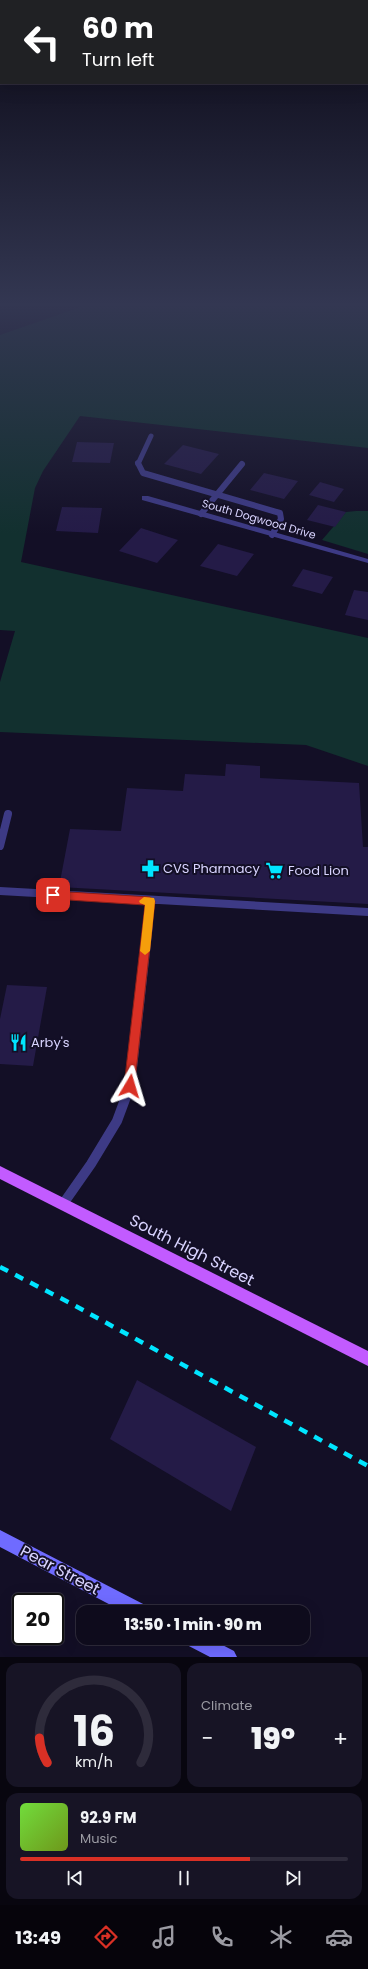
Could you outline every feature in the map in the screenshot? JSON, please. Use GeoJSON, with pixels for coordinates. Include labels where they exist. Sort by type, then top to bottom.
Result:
{"type":"FeatureCollection","features":[{"type":"Feature","properties":{"kind":"main road","name":"South High Street"},"geometry":{"type":"LineString","coordinates":[[0,1172],[368,1359]]}},
{"type":"Feature","properties":{"kind":"street","name":"South Dogwood Drive"},"geometry":{"type":"LineString","coordinates":[[145,498],[368,561]]}},
{"type":"Feature","properties":{"kind":"street","name":"Pear Street"},"geometry":{"type":"LineString","coordinates":[[0,1538],[128,1605]]}},
{"type":"Feature","properties":{"kind":"street"},"geometry":{"type":"LineString","coordinates":[[205,1645],[228,1657]]}},
{"type":"Feature","properties":{"kind":"lane"},"geometry":{"type":"LineString","coordinates":[[151,436],[138,463],[143,473],[280,513],[281,519],[272,534]]}},
{"type":"Feature","properties":{"kind":"lane"},"geometry":{"type":"LineString","coordinates":[[201,514],[242,464]]}},
{"type":"Feature","properties":{"kind":"lane"},"geometry":{"type":"LineString","coordinates":[[0,846],[8,814]]}},
{"type":"Feature","properties":{"kind":"lane"},"geometry":{"type":"LineString","coordinates":[[0,891],[150,901],[368,912]]}},
{"type":"Feature","properties":{"kind":"lane"},"geometry":{"type":"LineString","coordinates":[[63,1204],[91,1164],[117,1121],[130,1086],[150,901]]}},
{"type":"Feature","properties":{"kind":"green space"},"geometry":{"type":"Polygon","coordinates":[[[0,379],[368,379],[368,448],[80,416],[43,471],[35,488],[21,562],[368,638],[368,766],[306,745],[0,732],[0,682],[15,631],[0,630],[0,379]]]}},
{"type":"Feature","properties":{"kind":"green space"},"geometry":{"type":"Polygon","coordinates":[[[368,511],[368,554],[322,540],[346,512],[368,511]]]}},
{"type":"Feature","properties":{"kind":"building"},"geometry":{"type":"Polygon","coordinates":[[[77,442],[114,443],[110,463],[72,462],[77,442]]]}},
{"type":"Feature","properties":{"kind":"building"},"geometry":{"type":"Polygon","coordinates":[[[183,445],[219,454],[201,474],[164,464],[183,445]]]}},
{"type":"Feature","properties":{"kind":"building"},"geometry":{"type":"Polygon","coordinates":[[[264,473],[298,481],[284,499],[250,490],[264,473]]]}},
{"type":"Feature","properties":{"kind":"building"},"geometry":{"type":"Polygon","coordinates":[[[320,482],[344,489],[334,502],[309,495],[320,482]]]}},
{"type":"Feature","properties":{"kind":"building"},"geometry":{"type":"Polygon","coordinates":[[[318,505],[346,512],[335,527],[307,520],[318,505]]]}},
{"type":"Feature","properties":{"kind":"building"},"geometry":{"type":"Polygon","coordinates":[[[62,507],[102,508],[98,533],[56,531],[62,507]]]}},
{"type":"Feature","properties":{"kind":"building"},"geometry":{"type":"Polygon","coordinates":[[[141,528],[178,540],[157,563],[119,551],[141,528]]]}},
{"type":"Feature","properties":{"kind":"building"},"geometry":{"type":"Polygon","coordinates":[[[218,544],[254,554],[237,576],[200,566],[218,544]]]}},
{"type":"Feature","properties":{"kind":"building"},"geometry":{"type":"Polygon","coordinates":[[[303,569],[333,577],[322,594],[292,586],[303,569]]]}},
{"type":"Feature","properties":{"kind":"building"},"geometry":{"type":"Polygon","coordinates":[[[354,590],[368,592],[368,620],[345,615],[354,590]]]}},
{"type":"Feature","properties":{"kind":"building"},"geometry":{"type":"Polygon","coordinates":[[[226,764],[260,766],[260,778],[359,783],[363,847],[368,847],[368,904],[59,887],[70,829],[121,831],[127,788],[183,791],[185,774],[225,776],[226,764]]]}},
{"type":"Feature","properties":{"kind":"building","name":"Arby's"},"geometry":{"type":"Polygon","coordinates":[[[7,985],[47,987],[33,1066],[0,1064],[0,1019],[7,985]]]}},
{"type":"Feature","properties":{"kind":"building"},"geometry":{"type":"Polygon","coordinates":[[[137,1380],[256,1447],[231,1511],[110,1439],[137,1380]]]}},
{"type":"Feature","properties":{"kind":"railway"},"geometry":{"type":"LineString","coordinates":[[0,1267],[70,1303],[368,1466]]}},
{"type":"Feature","properties":{"kind":"slow traffic"},"geometry":{"type":"LineString","coordinates":[[144,901],[150,901],[145,951]]}},
{"type":"Feature","properties":{"kind":"place","name":"CVS Pharmacy"},"geometry":{"type":"Point","coordinates":[150,868]}},
{"type":"Feature","properties":{"kind":"place","name":"Food Lion"},"geometry":{"type":"Point","coordinates":[275,870]}},
{"type":"Feature","properties":{"kind":"place","name":"Arby's"},"geometry":{"type":"Point","coordinates":[18,1042]}},
{"type":"Feature","properties":{"kind":"route"},"geometry":{"type":"LineString","coordinates":[[53,895],[150,901],[130,1086]]}}]}
